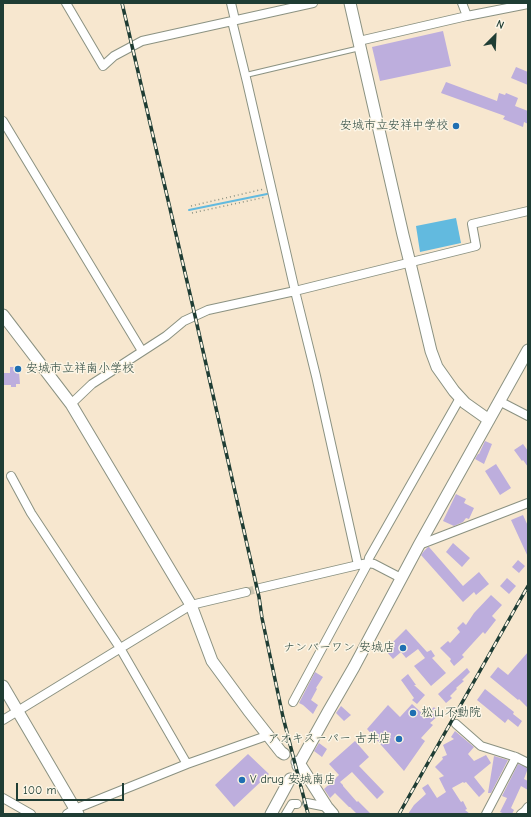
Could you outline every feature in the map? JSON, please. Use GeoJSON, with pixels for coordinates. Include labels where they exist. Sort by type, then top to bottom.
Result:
{"type":"FeatureCollection","features":[{"type":"Feature","properties":{"kind":"street"},"geometry":{"type":"LineString","coordinates":[[66,3],[103,66],[114,56],[142,41],[313,3]]}},
{"type":"Feature","properties":{"kind":"street"},"geometry":{"type":"LineString","coordinates":[[231,3],[233,20],[316,376],[358,565]]}},
{"type":"Feature","properties":{"kind":"street"},"geometry":{"type":"LineString","coordinates":[[350,3],[403,235],[433,356],[437,367],[460,398],[489,420]]}},
{"type":"Feature","properties":{"kind":"street"},"geometry":{"type":"LineString","coordinates":[[462,3],[467,16]]}},
{"type":"Feature","properties":{"kind":"street"},"geometry":{"type":"LineString","coordinates":[[360,45],[467,16],[528,4]]}},
{"type":"Feature","properties":{"kind":"street"},"geometry":{"type":"LineString","coordinates":[[3,121],[142,351]]}},
{"type":"Feature","properties":{"kind":"street"},"geometry":{"type":"LineString","coordinates":[[71,404],[92,384],[166,336],[184,321],[208,310],[295,291],[476,246],[472,224],[528,211]]}},
{"type":"Feature","properties":{"kind":"street"},"geometry":{"type":"LineString","coordinates":[[3,315],[71,404],[191,605],[212,661],[248,710],[284,754]]}},
{"type":"Feature","properties":{"kind":"street"},"geometry":{"type":"LineString","coordinates":[[330,811],[298,764],[354,666],[418,545],[526,356]]}},
{"type":"Feature","properties":{"kind":"street"},"geometry":{"type":"LineString","coordinates":[[293,702],[368,563],[369,558],[460,398]]}},
{"type":"Feature","properties":{"kind":"street"},"geometry":{"type":"LineString","coordinates":[[499,401],[528,416]]}},
{"type":"Feature","properties":{"kind":"street"},"geometry":{"type":"LineString","coordinates":[[11,476],[32,513],[120,648],[187,764]]}},
{"type":"Feature","properties":{"kind":"street"},"geometry":{"type":"LineString","coordinates":[[418,545],[528,503]]}},
{"type":"Feature","properties":{"kind":"street"},"geometry":{"type":"LineString","coordinates":[[260,588],[368,563],[374,564],[401,578]]}},
{"type":"Feature","properties":{"kind":"street"},"geometry":{"type":"LineString","coordinates":[[3,720],[191,605],[246,592]]}},
{"type":"Feature","properties":{"kind":"street"},"geometry":{"type":"LineString","coordinates":[[3,686],[74,812],[187,764],[268,735]]}},
{"type":"Feature","properties":{"kind":"street"},"geometry":{"type":"LineString","coordinates":[[456,724],[480,746],[516,757],[528,763]]}},
{"type":"Feature","properties":{"kind":"street"},"geometry":{"type":"LineString","coordinates":[[486,814],[516,757]]}},
{"type":"Feature","properties":{"kind":"street"},"geometry":{"type":"LineString","coordinates":[[271,814],[290,779]]}},
{"type":"Feature","properties":{"kind":"street"},"geometry":{"type":"LineString","coordinates":[[3,798],[31,814]]}},
{"type":"Feature","properties":{"kind":"street"},"geometry":{"type":"LineString","coordinates":[[307,803],[330,811]]}},
{"type":"Feature","properties":{"kind":"street"},"geometry":{"type":"LineString","coordinates":[[286,814],[292,804],[297,804]]}},
{"type":"Feature","properties":{"kind":"street"},"geometry":{"type":"LineString","coordinates":[[521,814],[528,807]]}},
{"type":"Feature","properties":{"kind":"lane"},"geometry":{"type":"LineString","coordinates":[[246,75],[360,45]]}},
{"type":"Feature","properties":{"kind":"path"},"geometry":{"type":"LineString","coordinates":[[191,206],[271,187]]}},
{"type":"Feature","properties":{"kind":"path"},"geometry":{"type":"LineString","coordinates":[[192,213],[273,196]]}},
{"type":"Feature","properties":{"kind":"water"},"geometry":{"type":"Polygon","coordinates":[[[456,218],[461,243],[420,252],[416,226],[456,218]]]}},
{"type":"Feature","properties":{"kind":"building"},"geometry":{"type":"Polygon","coordinates":[[[443,31],[451,66],[380,81],[372,47],[443,31]]]}},
{"type":"Feature","properties":{"kind":"building"},"geometry":{"type":"Polygon","coordinates":[[[516,67],[528,72],[528,85],[511,78],[516,67]]]}},
{"type":"Feature","properties":{"kind":"building","name":"安城市立安祥中学校"},"geometry":{"type":"Polygon","coordinates":[[[446,82],[497,101],[499,93],[505,95],[506,93],[518,98],[515,106],[528,111],[528,124],[524,122],[523,127],[503,119],[505,116],[441,93],[446,82]]]}},
{"type":"Feature","properties":{"kind":"building","name":"安城市立祥南小学校"},"geometry":{"type":"Polygon","coordinates":[[[10,367],[15,367],[15,373],[19,372],[20,384],[16,384],[16,387],[11,387],[11,385],[3,385],[3,373],[10,373],[10,367]]]}},
{"type":"Feature","properties":{"kind":"building"},"geometry":{"type":"Polygon","coordinates":[[[485,441],[492,444],[484,464],[475,459],[485,441]]]}},
{"type":"Feature","properties":{"kind":"building"},"geometry":{"type":"Polygon","coordinates":[[[523,444],[528,451],[528,467],[514,450],[523,444]]]}},
{"type":"Feature","properties":{"kind":"building"},"geometry":{"type":"Polygon","coordinates":[[[496,464],[511,488],[500,495],[485,471],[496,464]]]}},
{"type":"Feature","properties":{"kind":"building"},"geometry":{"type":"Polygon","coordinates":[[[456,494],[466,499],[464,503],[474,508],[469,519],[466,518],[463,522],[454,526],[443,521],[456,494]]]}},
{"type":"Feature","properties":{"kind":"building"},"geometry":{"type":"Polygon","coordinates":[[[523,515],[528,526],[528,557],[511,520],[523,515]]]}},
{"type":"Feature","properties":{"kind":"building"},"geometry":{"type":"Polygon","coordinates":[[[453,543],[470,558],[462,567],[446,552],[453,543]]]}},
{"type":"Feature","properties":{"kind":"building"},"geometry":{"type":"Polygon","coordinates":[[[428,547],[463,586],[479,572],[489,584],[476,595],[474,592],[463,602],[421,555],[428,547]]]}},
{"type":"Feature","properties":{"kind":"building"},"geometry":{"type":"Polygon","coordinates":[[[518,560],[525,566],[519,573],[512,567],[518,560]]]}},
{"type":"Feature","properties":{"kind":"building"},"geometry":{"type":"Polygon","coordinates":[[[507,578],[516,586],[509,594],[500,586],[507,578]]]}},
{"type":"Feature","properties":{"kind":"building"},"geometry":{"type":"Polygon","coordinates":[[[491,595],[502,605],[492,616],[496,620],[485,634],[483,632],[462,655],[464,657],[454,666],[450,661],[451,659],[440,648],[448,641],[450,643],[460,632],[457,628],[463,622],[466,625],[474,613],[491,595]]]}},
{"type":"Feature","properties":{"kind":"building"},"geometry":{"type":"Polygon","coordinates":[[[406,629],[427,652],[431,650],[435,656],[432,658],[446,673],[431,686],[414,666],[425,658],[418,649],[406,658],[401,652],[393,659],[385,650],[406,629]]]}},
{"type":"Feature","properties":{"kind":"building"},"geometry":{"type":"Polygon","coordinates":[[[528,652],[528,708],[519,699],[518,700],[490,677],[498,667],[508,675],[528,652]]]}},
{"type":"Feature","properties":{"kind":"building"},"geometry":{"type":"Polygon","coordinates":[[[467,668],[470,672],[450,696],[452,698],[446,703],[438,694],[467,668]]]}},
{"type":"Feature","properties":{"kind":"building"},"geometry":{"type":"Polygon","coordinates":[[[315,672],[323,677],[311,700],[318,705],[313,714],[299,703],[315,672]]]}},
{"type":"Feature","properties":{"kind":"building"},"geometry":{"type":"Polygon","coordinates":[[[408,674],[416,685],[414,685],[425,695],[417,704],[412,700],[414,698],[401,680],[408,674]]]}},
{"type":"Feature","properties":{"kind":"building"},"geometry":{"type":"Polygon","coordinates":[[[485,689],[514,712],[513,714],[522,721],[518,727],[508,719],[505,723],[477,700],[485,689]]]}},
{"type":"Feature","properties":{"kind":"building","name":"アオキスーパー 古井店"},"geometry":{"type":"Polygon","coordinates":[[[412,704],[425,716],[434,707],[440,714],[430,723],[433,725],[421,738],[425,741],[404,771],[367,729],[388,705],[400,717],[412,704]]]}},
{"type":"Feature","properties":{"kind":"building"},"geometry":{"type":"Polygon","coordinates":[[[341,706],[351,715],[344,721],[336,713],[341,706]]]}},
{"type":"Feature","properties":{"kind":"building"},"geometry":{"type":"Polygon","coordinates":[[[455,731],[474,747],[468,754],[474,761],[486,755],[491,763],[474,777],[485,791],[479,797],[466,782],[452,788],[461,802],[463,801],[467,809],[465,810],[470,814],[408,814],[414,805],[426,794],[422,788],[428,784],[437,798],[446,792],[439,778],[444,776],[435,767],[443,759],[442,757],[447,755],[443,745],[454,739],[451,737],[455,731]]]}},
{"type":"Feature","properties":{"kind":"building"},"geometry":{"type":"Polygon","coordinates":[[[355,741],[369,757],[359,766],[384,792],[377,799],[352,772],[340,782],[357,802],[358,801],[371,814],[357,814],[335,793],[330,798],[324,789],[339,775],[329,764],[355,741]]]}},
{"type":"Feature","properties":{"kind":"building"},"geometry":{"type":"Polygon","coordinates":[[[319,743],[327,749],[322,757],[314,751],[319,743]]]}},
{"type":"Feature","properties":{"kind":"building","name":"V drug 安城南店"},"geometry":{"type":"Polygon","coordinates":[[[248,754],[269,774],[234,807],[215,785],[248,754]]]}},
{"type":"Feature","properties":{"kind":"building"},"geometry":{"type":"Polygon","coordinates":[[[494,756],[508,760],[491,793],[488,793],[494,756]]]}},
{"type":"Feature","properties":{"kind":"building"},"geometry":{"type":"Polygon","coordinates":[[[518,764],[528,768],[524,779],[528,781],[528,790],[521,786],[511,808],[514,810],[512,814],[505,814],[500,812],[507,798],[502,796],[518,764]]]}},
{"type":"Feature","properties":{"kind":"waterway"},"geometry":{"type":"LineString","coordinates":[[189,210],[267,194]]}},
{"type":"Feature","properties":{"kind":"tunnel"},"geometry":{"type":"LineString","coordinates":[[246,592],[260,588]]}},
{"type":"Feature","properties":{"kind":"railway"},"geometry":{"type":"LineString","coordinates":[[122,3],[259,597],[283,717],[308,814]]}},
{"type":"Feature","properties":{"kind":"railway"},"geometry":{"type":"LineString","coordinates":[[399,814],[528,586]]}},
{"type":"Feature","properties":{"kind":"place","name":"安城市立安祥中学校"},"geometry":{"type":"Point","coordinates":[456,126]}},
{"type":"Feature","properties":{"kind":"place","name":"安城市立祥南小学校"},"geometry":{"type":"Point","coordinates":[18,369]}},
{"type":"Feature","properties":{"kind":"place","name":"ナンバーワン 安城店"},"geometry":{"type":"Point","coordinates":[403,648]}},
{"type":"Feature","properties":{"kind":"place","name":"松山不動院"},"geometry":{"type":"Point","coordinates":[413,713]}},
{"type":"Feature","properties":{"kind":"place","name":"アオキスーパー 古井店"},"geometry":{"type":"Point","coordinates":[399,739]}},
{"type":"Feature","properties":{"kind":"place","name":"V drug 安城南店"},"geometry":{"type":"Point","coordinates":[242,780]}}]}
